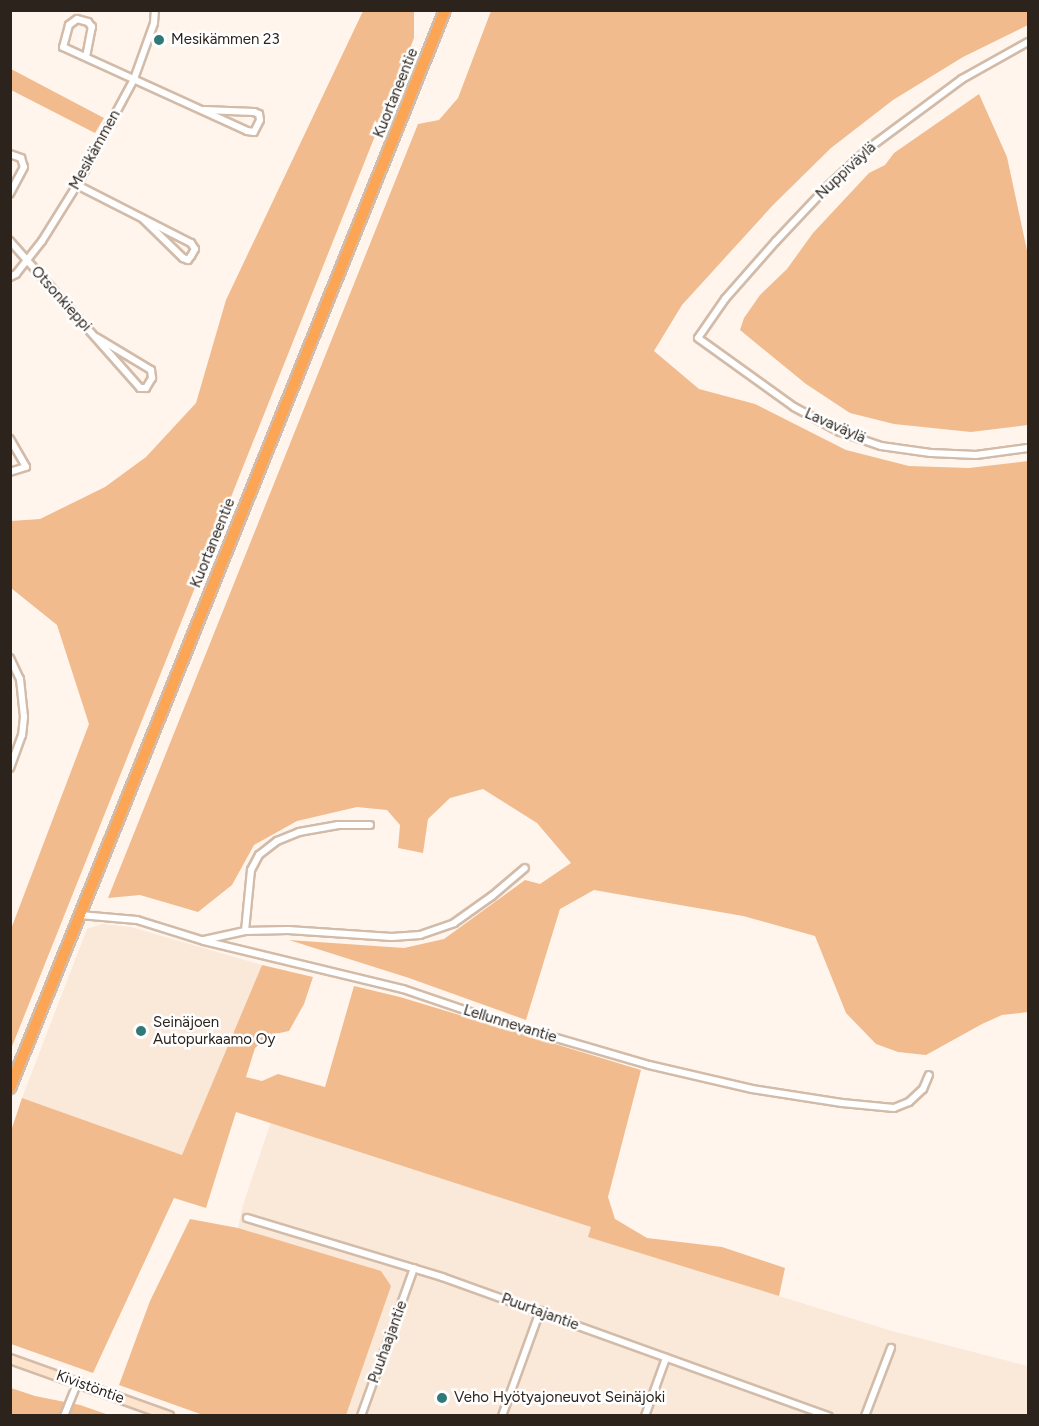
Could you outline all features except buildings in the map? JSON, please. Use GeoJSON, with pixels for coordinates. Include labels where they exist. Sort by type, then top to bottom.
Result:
{"type":"FeatureCollection","features":[{"type":"Feature","properties":{"kind":"highway","name":"Kuortaneentie"},"geometry":{"type":"LineString","coordinates":[[10,1088],[445,10]]}},
{"type":"Feature","properties":{"kind":"main road","name":"Kivistöntie"},"geometry":{"type":"LineString","coordinates":[[10,1359],[169,1416]]}},
{"type":"Feature","properties":{"kind":"street","name":"Mesikämmen"},"geometry":{"type":"LineString","coordinates":[[10,277],[27,261],[77,185],[134,79],[155,10]]}},
{"type":"Feature","properties":{"kind":"street"},"geometry":{"type":"LineString","coordinates":[[86,57],[92,27],[88,22],[77,19],[69,25],[63,47],[248,131],[254,132],[260,120],[259,114],[254,112],[204,110]]}},
{"type":"Feature","properties":{"kind":"street","name":"Nuppiväylä"},"geometry":{"type":"LineString","coordinates":[[698,338],[725,299],[776,241],[826,188],[869,148],[962,79],[1029,42]]}},
{"type":"Feature","properties":{"kind":"street"},"geometry":{"type":"LineString","coordinates":[[10,154],[21,158],[24,167],[10,194]]}},
{"type":"Feature","properties":{"kind":"street"},"geometry":{"type":"LineString","coordinates":[[77,185],[144,219],[191,243],[195,249],[188,260],[183,258],[144,219]]}},
{"type":"Feature","properties":{"kind":"street","name":"Otsonkieppi"},"geometry":{"type":"LineString","coordinates":[[10,241],[140,388],[146,387],[152,378],[151,370],[96,338]]}},
{"type":"Feature","properties":{"kind":"street","name":"Lavaväylä"},"geometry":{"type":"LineString","coordinates":[[698,338],[794,407],[840,432],[881,446],[931,453],[976,454],[1029,448]]}},
{"type":"Feature","properties":{"kind":"street"},"geometry":{"type":"LineString","coordinates":[[10,439],[26,467],[10,472]]}},
{"type":"Feature","properties":{"kind":"street"},"geometry":{"type":"LineString","coordinates":[[10,658],[20,679],[24,717],[22,735],[10,768]]}},
{"type":"Feature","properties":{"kind":"street"},"geometry":{"type":"LineString","coordinates":[[245,931],[251,870],[260,855],[277,841],[299,832],[338,825],[369,825]]}},
{"type":"Feature","properties":{"kind":"street"},"geometry":{"type":"LineString","coordinates":[[204,941],[245,931],[288,930],[392,937],[420,935],[454,923],[492,896],[525,868]]}},
{"type":"Feature","properties":{"kind":"street","name":"Lellunnevantie"},"geometry":{"type":"LineString","coordinates":[[80,915],[137,921],[204,941],[403,989],[491,1019],[649,1065],[752,1089],[842,1103],[894,1108],[909,1102],[923,1089],[929,1075]]}},
{"type":"Feature","properties":{"kind":"street","name":"Puurtajantie"},"geometry":{"type":"LineString","coordinates":[[248,1218],[414,1268],[540,1311],[829,1416]]}},
{"type":"Feature","properties":{"kind":"street","name":"Puuhaajantie"},"geometry":{"type":"LineString","coordinates":[[361,1416],[414,1268]]}},
{"type":"Feature","properties":{"kind":"street"},"geometry":{"type":"LineString","coordinates":[[502,1416],[540,1311]]}},
{"type":"Feature","properties":{"kind":"street"},"geometry":{"type":"LineString","coordinates":[[865,1416],[891,1348]]}},
{"type":"Feature","properties":{"kind":"street"},"geometry":{"type":"LineString","coordinates":[[645,1416],[666,1358]]}},
{"type":"Feature","properties":{"kind":"street"},"geometry":{"type":"LineString","coordinates":[[64,1416],[77,1383]]}},
{"type":"Feature","properties":{"kind":"shaded area"},"geometry":{"type":"Polygon","coordinates":[[[363,11],[414,11],[414,38],[11,1049],[11,929],[89,724],[57,625],[11,588],[11,521],[40,519],[105,487],[146,457],[196,403],[226,300],[363,11]]]}},
{"type":"Feature","properties":{"kind":"shaded area"},"geometry":{"type":"Polygon","coordinates":[[[491,11],[1028,11],[1028,25],[963,57],[893,100],[831,148],[773,205],[682,305],[654,351],[699,389],[755,404],[846,450],[909,466],[969,468],[1028,461],[1028,1012],[1002,1015],[926,1055],[898,1052],[876,1044],[846,1013],[815,936],[743,916],[594,890],[560,909],[526,1020],[409,978],[289,940],[404,948],[444,939],[525,880],[540,884],[571,863],[537,823],[483,789],[450,798],[428,819],[423,853],[398,848],[400,825],[387,810],[357,807],[297,821],[254,845],[232,885],[198,912],[140,895],[108,898],[418,124],[439,120],[458,98],[491,11]]]}},
{"type":"Feature","properties":{"kind":"shaded area"},"geometry":{"type":"Polygon","coordinates":[[[11,69],[104,118],[95,133],[11,90],[11,69]]]}},
{"type":"Feature","properties":{"kind":"shaded area"},"geometry":{"type":"Polygon","coordinates":[[[979,94],[1007,157],[1028,255],[1028,425],[971,432],[894,424],[850,413],[806,384],[740,330],[744,318],[760,295],[787,269],[813,233],[869,173],[885,165],[894,153],[979,94]]]}},
{"type":"Feature","properties":{"kind":"shaded area","name":"Seinäjoen Autopurkaamo Oy"},"geometry":{"type":"Polygon","coordinates":[[[102,924],[131,927],[262,965],[182,1155],[22,1098],[87,929],[102,924]]]}},
{"type":"Feature","properties":{"kind":"shaded area"},"geometry":{"type":"Polygon","coordinates":[[[262,965],[313,977],[304,1004],[289,1031],[270,1035],[255,1048],[246,1077],[262,1081],[278,1074],[325,1087],[354,986],[400,997],[641,1070],[608,1197],[615,1219],[647,1238],[722,1247],[785,1268],[779,1296],[588,1237],[591,1227],[236,1112],[206,1208],[174,1198],[93,1373],[11,1344],[10,1134],[22,1098],[182,1155],[262,965]]]}},
{"type":"Feature","properties":{"kind":"shaded area"},"geometry":{"type":"Polygon","coordinates":[[[271,1122],[592,1227],[589,1237],[892,1331],[1028,1366],[1028,1415],[346,1415],[391,1285],[238,1228],[243,1205],[271,1122]]]}},
{"type":"Feature","properties":{"kind":"shaded area"},"geometry":{"type":"Polygon","coordinates":[[[190,1219],[238,1228],[381,1271],[391,1286],[346,1415],[203,1415],[119,1385],[150,1301],[190,1219]]]}},
{"type":"Feature","properties":{"kind":"shaded area"},"geometry":{"type":"Polygon","coordinates":[[[11,1388],[35,1396],[80,1405],[109,1415],[11,1416],[11,1388]]]}},
{"type":"Feature","properties":{"kind":"place","name":"Mesikämmen 23"},"geometry":{"type":"Point","coordinates":[159,40]}},
{"type":"Feature","properties":{"kind":"place","name":"Seinäjoen Autopurkaamo Oy"},"geometry":{"type":"Point","coordinates":[141,1031]}},
{"type":"Feature","properties":{"kind":"place","name":"Veho Hyötyajoneuvot Seinäjoki"},"geometry":{"type":"Point","coordinates":[442,1398]}}]}
